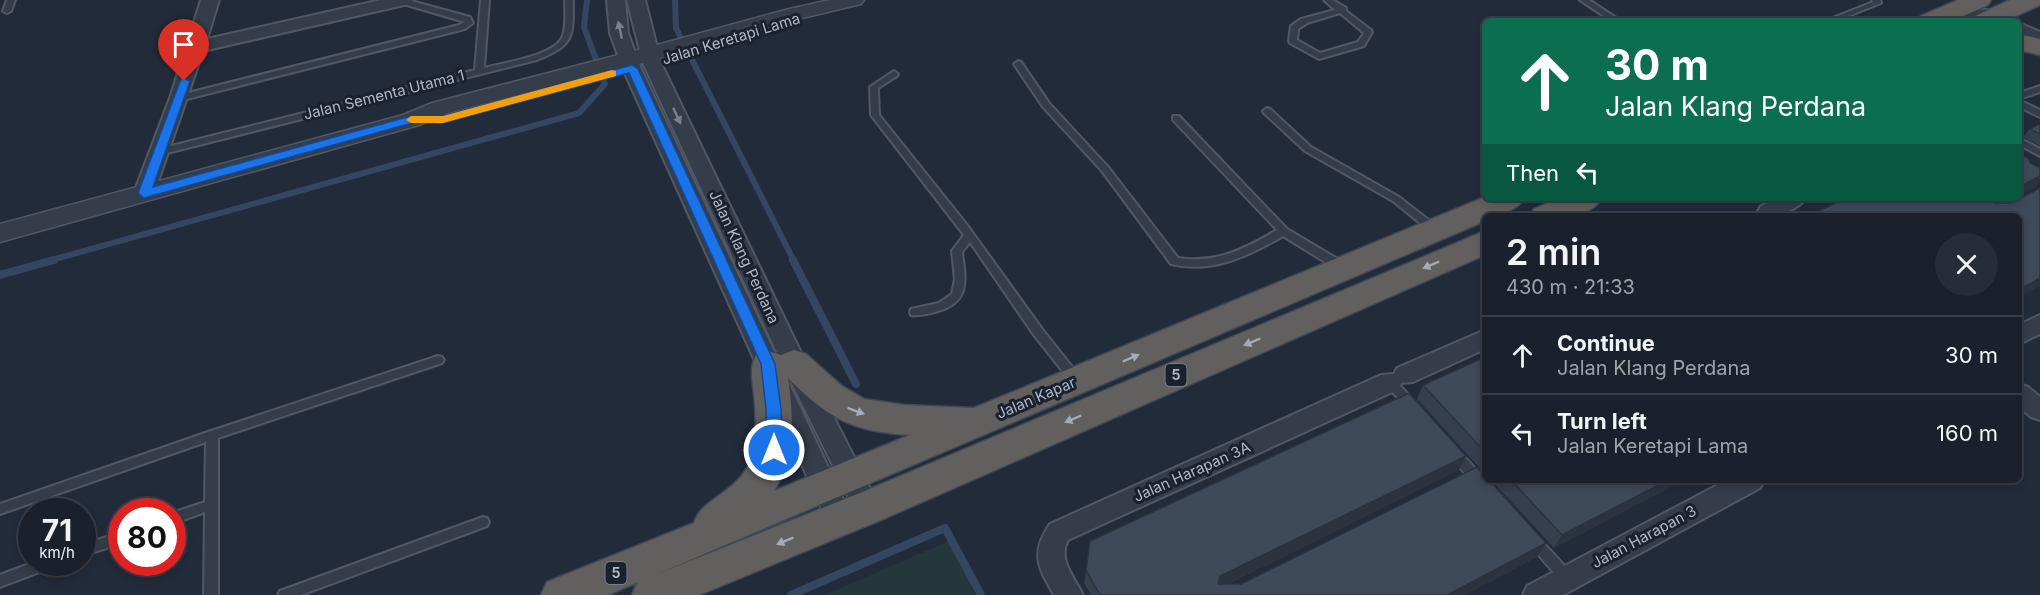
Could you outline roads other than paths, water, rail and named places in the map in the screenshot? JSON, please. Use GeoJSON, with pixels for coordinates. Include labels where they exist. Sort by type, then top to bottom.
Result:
{"type":"FeatureCollection","features":[{"type":"Feature","properties":{"kind":"highway"},"geometry":{"type":"LineString","coordinates":[[1950,18],[1991,12],[2031,0]]}},
{"type":"Feature","properties":{"kind":"highway"},"geometry":{"type":"LineString","coordinates":[[2040,15],[2040,24]]}},
{"type":"Feature","properties":{"kind":"highway"},"geometry":{"type":"LineString","coordinates":[[2022,43],[2040,47]]}},
{"type":"Feature","properties":{"kind":"highway","name":"Jalan Kapar"},"geometry":{"type":"LineString","coordinates":[[653,595],[845,497],[980,421],[1503,201]]}},
{"type":"Feature","properties":{"kind":"highway"},"geometry":{"type":"LineString","coordinates":[[1552,213],[1580,201]]}},
{"type":"Feature","properties":{"kind":"highway","name":"Jalan Kapar"},"geometry":{"type":"LineString","coordinates":[[561,595],[672,550],[845,497],[1482,243]]}},
{"type":"Feature","properties":{"kind":"highway"},"geometry":{"type":"LineString","coordinates":[[672,550],[741,503],[762,476],[774,450],[774,409],[781,364],[842,405],[861,414],[897,418],[980,421]]}},
{"type":"Feature","properties":{"kind":"street"},"geometry":{"type":"LineString","coordinates":[[144,193],[179,98],[209,2],[230,0]]}},
{"type":"Feature","properties":{"kind":"street","name":"Jalan Klang Perdana"},"geometry":{"type":"LineString","coordinates":[[616,0],[619,33],[641,61],[845,497]]}},
{"type":"Feature","properties":{"kind":"street","name":"Jalan Klang Perdana"},"geometry":{"type":"LineString","coordinates":[[636,0],[641,61]]}},
{"type":"Feature","properties":{"kind":"street","name":"Jalan Keretapi Lama"},"geometry":{"type":"LineString","coordinates":[[0,233],[411,120],[443,119],[706,42],[797,21],[816,10],[854,0]]}},
{"type":"Feature","properties":{"kind":"street"},"geometry":{"type":"LineString","coordinates":[[195,47],[403,1]]}},
{"type":"Feature","properties":{"kind":"street"},"geometry":{"type":"LineString","coordinates":[[1959,18],[1991,12]]}},
{"type":"Feature","properties":{"kind":"street"},"geometry":{"type":"LineString","coordinates":[[2022,30],[2040,39]]}},
{"type":"Feature","properties":{"kind":"street"},"geometry":{"type":"LineString","coordinates":[[1768,213],[1790,201]]}},
{"type":"Feature","properties":{"kind":"street"},"geometry":{"type":"LineString","coordinates":[[2022,333],[2040,324]]}},
{"type":"Feature","properties":{"kind":"street","name":"Jalan Harapan 3A"},"geometry":{"type":"LineString","coordinates":[[1069,595],[1049,555],[1051,542],[1059,532],[1482,340]]}},
{"type":"Feature","properties":{"kind":"street"},"geometry":{"type":"LineString","coordinates":[[2022,396],[2040,410]]}},
{"type":"Feature","properties":{"kind":"street","name":"Jalan Harapan 3"},"geometry":{"type":"LineString","coordinates":[[1536,595],[1745,483]]}},
{"type":"Feature","properties":{"kind":"lane"},"geometry":{"type":"LineString","coordinates":[[7,11],[11,0]]}},
{"type":"Feature","properties":{"kind":"lane"},"geometry":{"type":"LineString","coordinates":[[479,72],[484,0]]}},
{"type":"Feature","properties":{"kind":"lane","name":"Jalan Sementa Utama 1"},"geometry":{"type":"LineString","coordinates":[[159,152],[534,58],[563,44],[569,34],[569,0]]}},
{"type":"Feature","properties":{"kind":"lane"},"geometry":{"type":"LineString","coordinates":[[1328,0],[1343,10],[1368,32],[1361,44],[1319,56],[1293,41],[1294,28],[1304,21],[1343,10]]}},
{"type":"Feature","properties":{"kind":"lane"},"geometry":{"type":"LineString","coordinates":[[1584,0],[1612,18]]}},
{"type":"Feature","properties":{"kind":"lane"},"geometry":{"type":"LineString","coordinates":[[1837,18],[1877,3],[1876,0]]}},
{"type":"Feature","properties":{"kind":"lane"},"geometry":{"type":"LineString","coordinates":[[403,1],[467,19],[469,23]]}},
{"type":"Feature","properties":{"kind":"lane"},"geometry":{"type":"LineString","coordinates":[[179,98],[482,21]]}},
{"type":"Feature","properties":{"kind":"lane"},"geometry":{"type":"LineString","coordinates":[[1018,64],[1046,105],[1105,169],[1175,261],[1200,265],[1223,259],[1268,241],[1283,231]]}},
{"type":"Feature","properties":{"kind":"lane"},"geometry":{"type":"LineString","coordinates":[[894,74],[874,87],[875,115],[970,235],[1038,332],[1077,381]]}},
{"type":"Feature","properties":{"kind":"lane"},"geometry":{"type":"LineString","coordinates":[[2022,95],[2040,89]]}},
{"type":"Feature","properties":{"kind":"lane"},"geometry":{"type":"LineString","coordinates":[[2022,105],[2040,114]]}},
{"type":"Feature","properties":{"kind":"lane"},"geometry":{"type":"LineString","coordinates":[[1267,111],[1308,149],[1395,199],[1434,230]]}},
{"type":"Feature","properties":{"kind":"lane"},"geometry":{"type":"LineString","coordinates":[[1176,118],[1283,231],[1343,268]]}},
{"type":"Feature","properties":{"kind":"lane"},"geometry":{"type":"LineString","coordinates":[[2022,143],[2040,153]]}},
{"type":"Feature","properties":{"kind":"lane"},"geometry":{"type":"LineString","coordinates":[[915,312],[942,309],[957,297],[961,282],[957,251],[970,235]]}},
{"type":"Feature","properties":{"kind":"lane"},"geometry":{"type":"LineString","coordinates":[[0,509],[438,360]]}},
{"type":"Feature","properties":{"kind":"lane"},"geometry":{"type":"LineString","coordinates":[[1397,378],[1419,415]]}},
{"type":"Feature","properties":{"kind":"lane"},"geometry":{"type":"LineString","coordinates":[[211,595],[212,435]]}},
{"type":"Feature","properties":{"kind":"lane"},"geometry":{"type":"LineString","coordinates":[[1449,447],[1466,474],[1486,488]]}},
{"type":"Feature","properties":{"kind":"lane"},"geometry":{"type":"LineString","coordinates":[[186,514],[211,505]]}},
{"type":"Feature","properties":{"kind":"lane"},"geometry":{"type":"LineString","coordinates":[[285,595],[483,522]]}},
{"type":"Feature","properties":{"kind":"lane"},"geometry":{"type":"LineString","coordinates":[[1523,529],[1568,578]]}},
{"type":"Feature","properties":{"kind":"lane"},"geometry":{"type":"LineString","coordinates":[[0,581],[18,574]]}},
{"type":"Feature","properties":{"kind":"waterway"},"geometry":{"type":"LineString","coordinates":[[48,261],[579,113],[605,84],[584,27],[587,0]]}},
{"type":"Feature","properties":{"kind":"waterway"},"geometry":{"type":"LineString","coordinates":[[675,0],[676,28],[794,261]]}},
{"type":"Feature","properties":{"kind":"waterway"},"geometry":{"type":"LineString","coordinates":[[0,275],[54,260]]}},
{"type":"Feature","properties":{"kind":"waterway"},"geometry":{"type":"LineString","coordinates":[[793,260],[856,384]]}},
{"type":"Feature","properties":{"kind":"waterway"},"geometry":{"type":"LineString","coordinates":[[791,595],[945,528],[981,595]]}}]}
